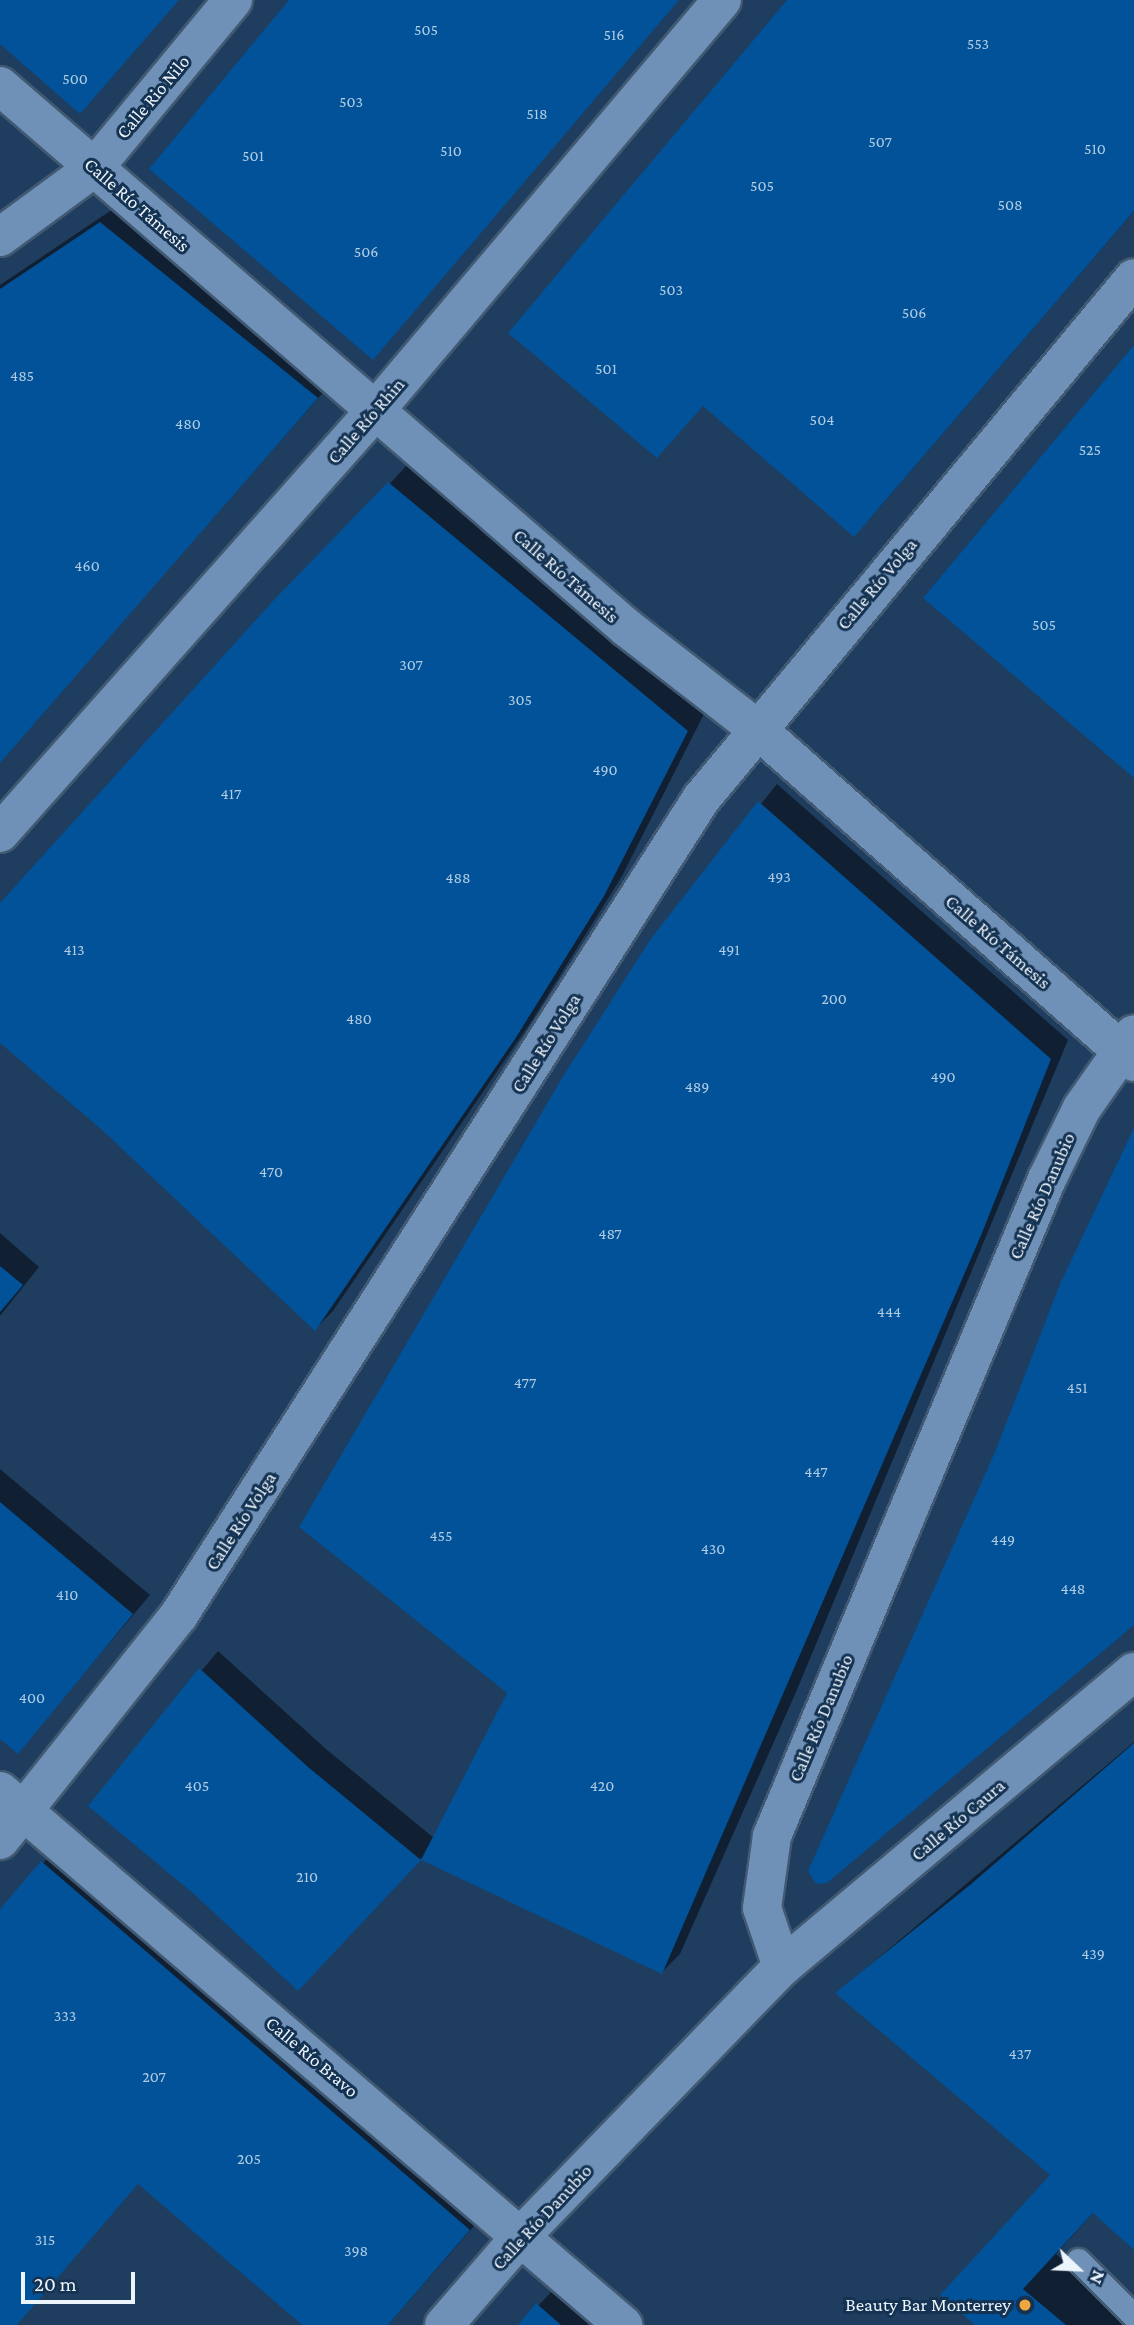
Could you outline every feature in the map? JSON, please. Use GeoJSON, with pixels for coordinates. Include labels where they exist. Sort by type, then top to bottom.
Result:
{"type":"FeatureCollection","features":[{"type":"Feature","properties":{"kind":"street","name":"Calle Rio Nilo"},"geometry":{"type":"LineString","coordinates":[[0,237],[94,168],[233,0]]}},
{"type":"Feature","properties":{"kind":"street","name":"Calle Río Rhin"},"geometry":{"type":"LineString","coordinates":[[0,833],[374,412],[722,0]]}},
{"type":"Feature","properties":{"kind":"street","name":"Calle Río Támesis"},"geometry":{"type":"LineString","coordinates":[[0,86],[626,628],[757,729],[1130,1049]]}},
{"type":"Feature","properties":{"kind":"street","name":"Calle Río Volga"},"geometry":{"type":"LineString","coordinates":[[8,1814],[179,1615],[701,799],[1134,278]]}},
{"type":"Feature","properties":{"kind":"street","name":"Calle Río Danubio"},"geometry":{"type":"LineString","coordinates":[[444,2325],[521,2236],[782,1967],[762,1909],[772,1836],[1047,1179],[1082,1108],[1130,1049]]}},
{"type":"Feature","properties":{"kind":"street","name":"Calle Río Caura"},"geometry":{"type":"LineString","coordinates":[[782,1967],[1134,1672]]}},
{"type":"Feature","properties":{"kind":"street","name":"Calle Río Bravo"},"geometry":{"type":"LineString","coordinates":[[8,1814],[521,2236],[623,2325]]}},
{"type":"Feature","properties":{"kind":"lane"},"geometry":{"type":"LineString","coordinates":[[1078,2260],[1134,2316]]}},
{"type":"Feature","properties":{"kind":"building"},"geometry":{"type":"Polygon","coordinates":[[[0,0],[179,0],[80,114],[0,44],[0,0]]]}},
{"type":"Feature","properties":{"kind":"building"},"geometry":{"type":"Polygon","coordinates":[[[289,0],[679,0],[373,360],[149,169],[289,0]]]}},
{"type":"Feature","properties":{"kind":"building"},"geometry":{"type":"Polygon","coordinates":[[[787,0],[1134,0],[1134,211],[854,537],[703,406],[657,458],[508,333],[787,0]]]}},
{"type":"Feature","properties":{"kind":"building"},"geometry":{"type":"Polygon","coordinates":[[[100,222],[318,398],[0,763],[0,289],[100,222]]]}},
{"type":"Feature","properties":{"kind":"building"},"geometry":{"type":"Polygon","coordinates":[[[1134,345],[1134,778],[923,598],[1134,345]]]}},
{"type":"Feature","properties":{"kind":"building"},"geometry":{"type":"Polygon","coordinates":[[[388,482],[688,731],[604,896],[515,1039],[315,1331],[101,1129],[0,1043],[0,903],[272,602],[388,482]]]}},
{"type":"Feature","properties":{"kind":"building"},"geometry":{"type":"Polygon","coordinates":[[[758,801],[1051,1059],[982,1233],[662,1974],[421,1860],[507,1693],[299,1527],[562,1078],[650,940],[758,801]]]}},
{"type":"Feature","properties":{"kind":"building"},"geometry":{"type":"Polygon","coordinates":[[[1134,1128],[1134,1625],[827,1883],[816,1884],[808,1871],[995,1452],[1060,1284],[1134,1128]]]}},
{"type":"Feature","properties":{"kind":"building"},"geometry":{"type":"Polygon","coordinates":[[[0,1266],[23,1285],[0,1312],[0,1266]]]}},
{"type":"Feature","properties":{"kind":"building"},"geometry":{"type":"Polygon","coordinates":[[[0,1502],[133,1614],[18,1754],[0,1739],[0,1502]]]}},
{"type":"Feature","properties":{"kind":"building"},"geometry":{"type":"Polygon","coordinates":[[[199,1668],[308,1767],[421,1860],[298,1991],[195,1895],[88,1806],[199,1668]]]}},
{"type":"Feature","properties":{"kind":"building"},"geometry":{"type":"Polygon","coordinates":[[[1134,1743],[1134,2250],[1093,2213],[1023,2289],[1066,2325],[975,2325],[940,2295],[1050,2175],[835,1993],[970,1885],[1134,1743]]]}},
{"type":"Feature","properties":{"kind":"building"},"geometry":{"type":"Polygon","coordinates":[[[41,1861],[470,2230],[388,2325],[302,2325],[138,2184],[17,2325],[0,2325],[0,1909],[41,1861]]]}},
{"type":"Feature","properties":{"kind":"building"},"geometry":{"type":"Polygon","coordinates":[[[536,2303],[561,2325],[518,2325],[536,2303]]]}},
{"type":"Feature","properties":{"kind":"place","name":"Beauty Bar Monterrey"},"geometry":{"type":"Point","coordinates":[1025,2305]}}]}
